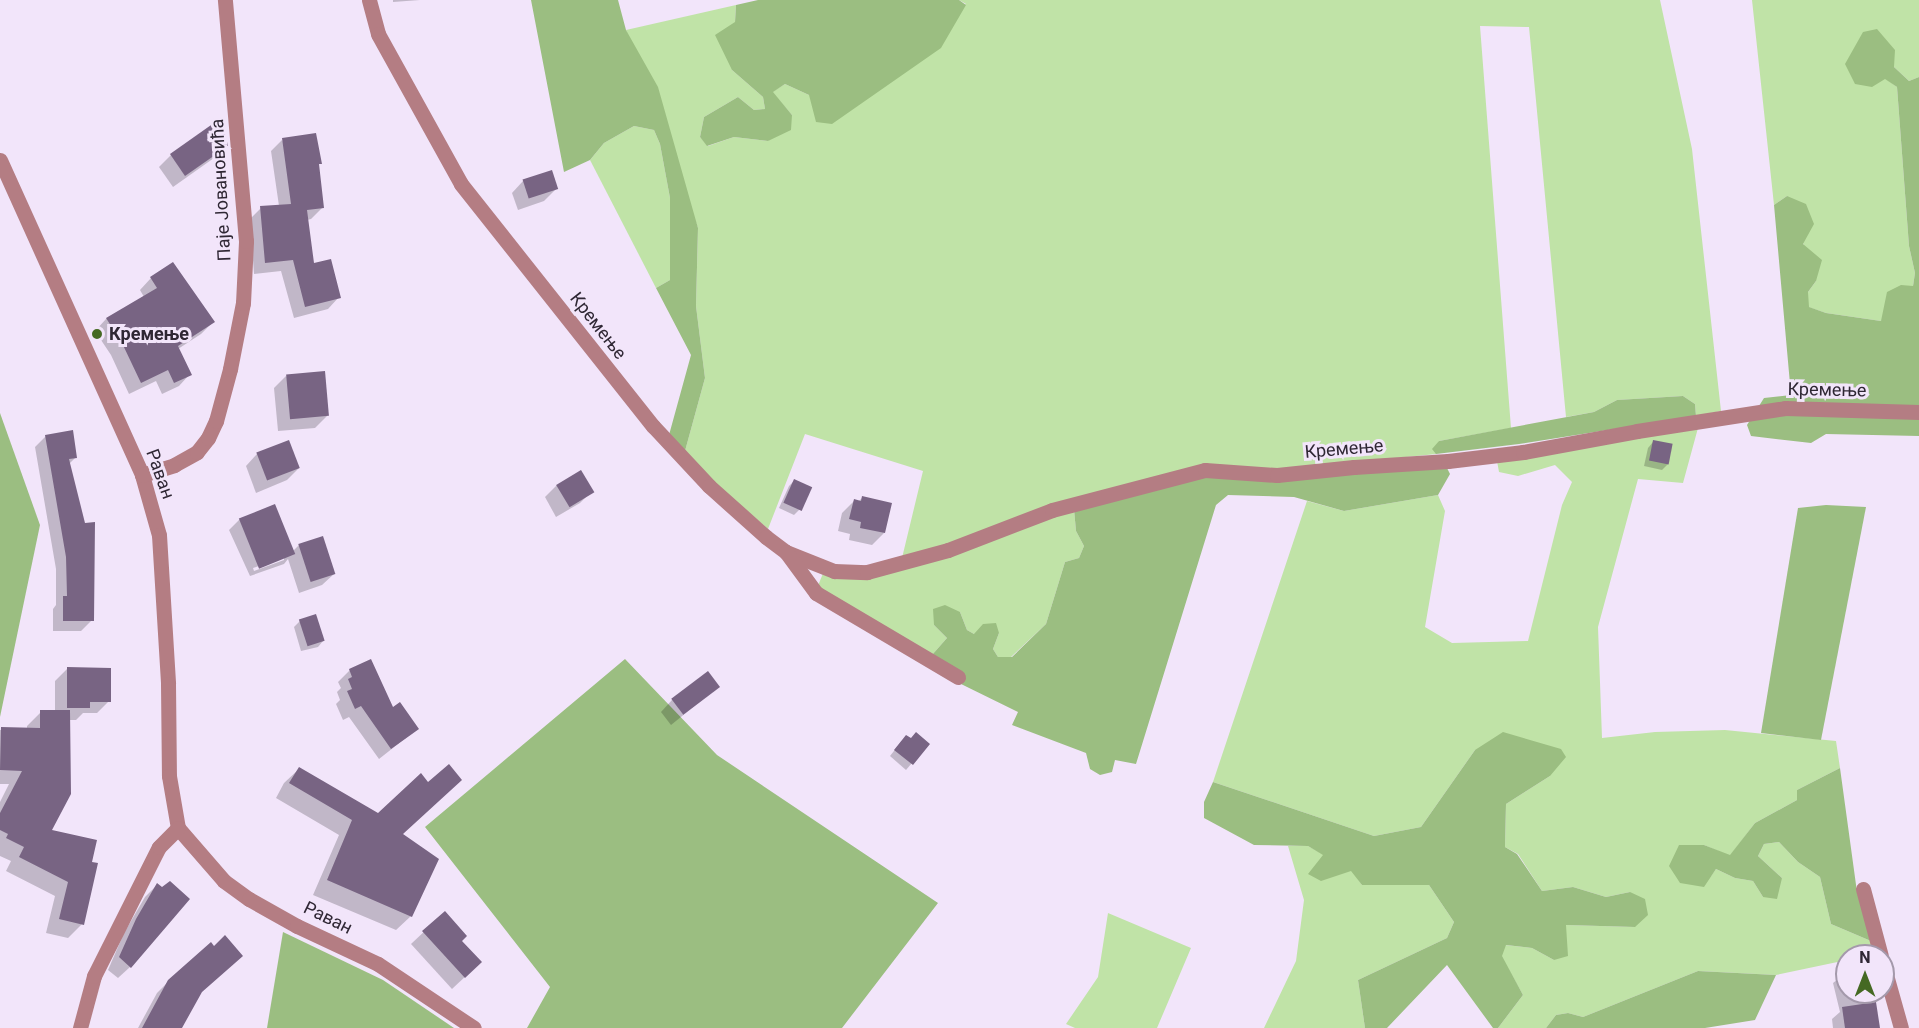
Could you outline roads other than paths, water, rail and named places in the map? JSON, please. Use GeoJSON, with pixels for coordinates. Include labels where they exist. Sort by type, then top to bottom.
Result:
{"type":"FeatureCollection","features":[{"type":"Feature","properties":{"kind":"street","name":"Паје Јовановића"},"geometry":{"type":"LineString","coordinates":[[142,475],[174,465],[190,457],[208,438],[216,421],[230,369],[243,303],[246,241],[225,0]]}},
{"type":"Feature","properties":{"kind":"street","name":"Кремење"},"geometry":{"type":"LineString","coordinates":[[369,0],[378,34],[460,184],[653,426],[709,486],[786,552],[816,593],[958,677]]}},
{"type":"Feature","properties":{"kind":"street","name":"Раван"},"geometry":{"type":"LineString","coordinates":[[0,160],[142,475],[159,535],[168,684],[169,776],[178,828],[224,881],[249,899],[297,926],[378,964],[474,1028]]}},
{"type":"Feature","properties":{"kind":"street","name":"Кремење"},"geometry":{"type":"LineString","coordinates":[[786,552],[834,571],[867,572],[948,550],[1052,510],[1205,470],[1277,475],[1448,461],[1523,452],[1637,431],[1785,408],[1919,412]]}},
{"type":"Feature","properties":{"kind":"street"},"geometry":{"type":"LineString","coordinates":[[80,1028],[94,976],[159,847],[178,828]]}},
{"type":"Feature","properties":{"kind":"street"},"geometry":{"type":"LineString","coordinates":[[1863,889],[1878,944]]}},
{"type":"Feature","properties":{"kind":"street"},"geometry":{"type":"LineString","coordinates":[[1894,1004],[1901,1028]]}},
{"type":"Feature","properties":{"kind":"place","name":"Кремење"},"geometry":{"type":"Point","coordinates":[97,334]}}]}
